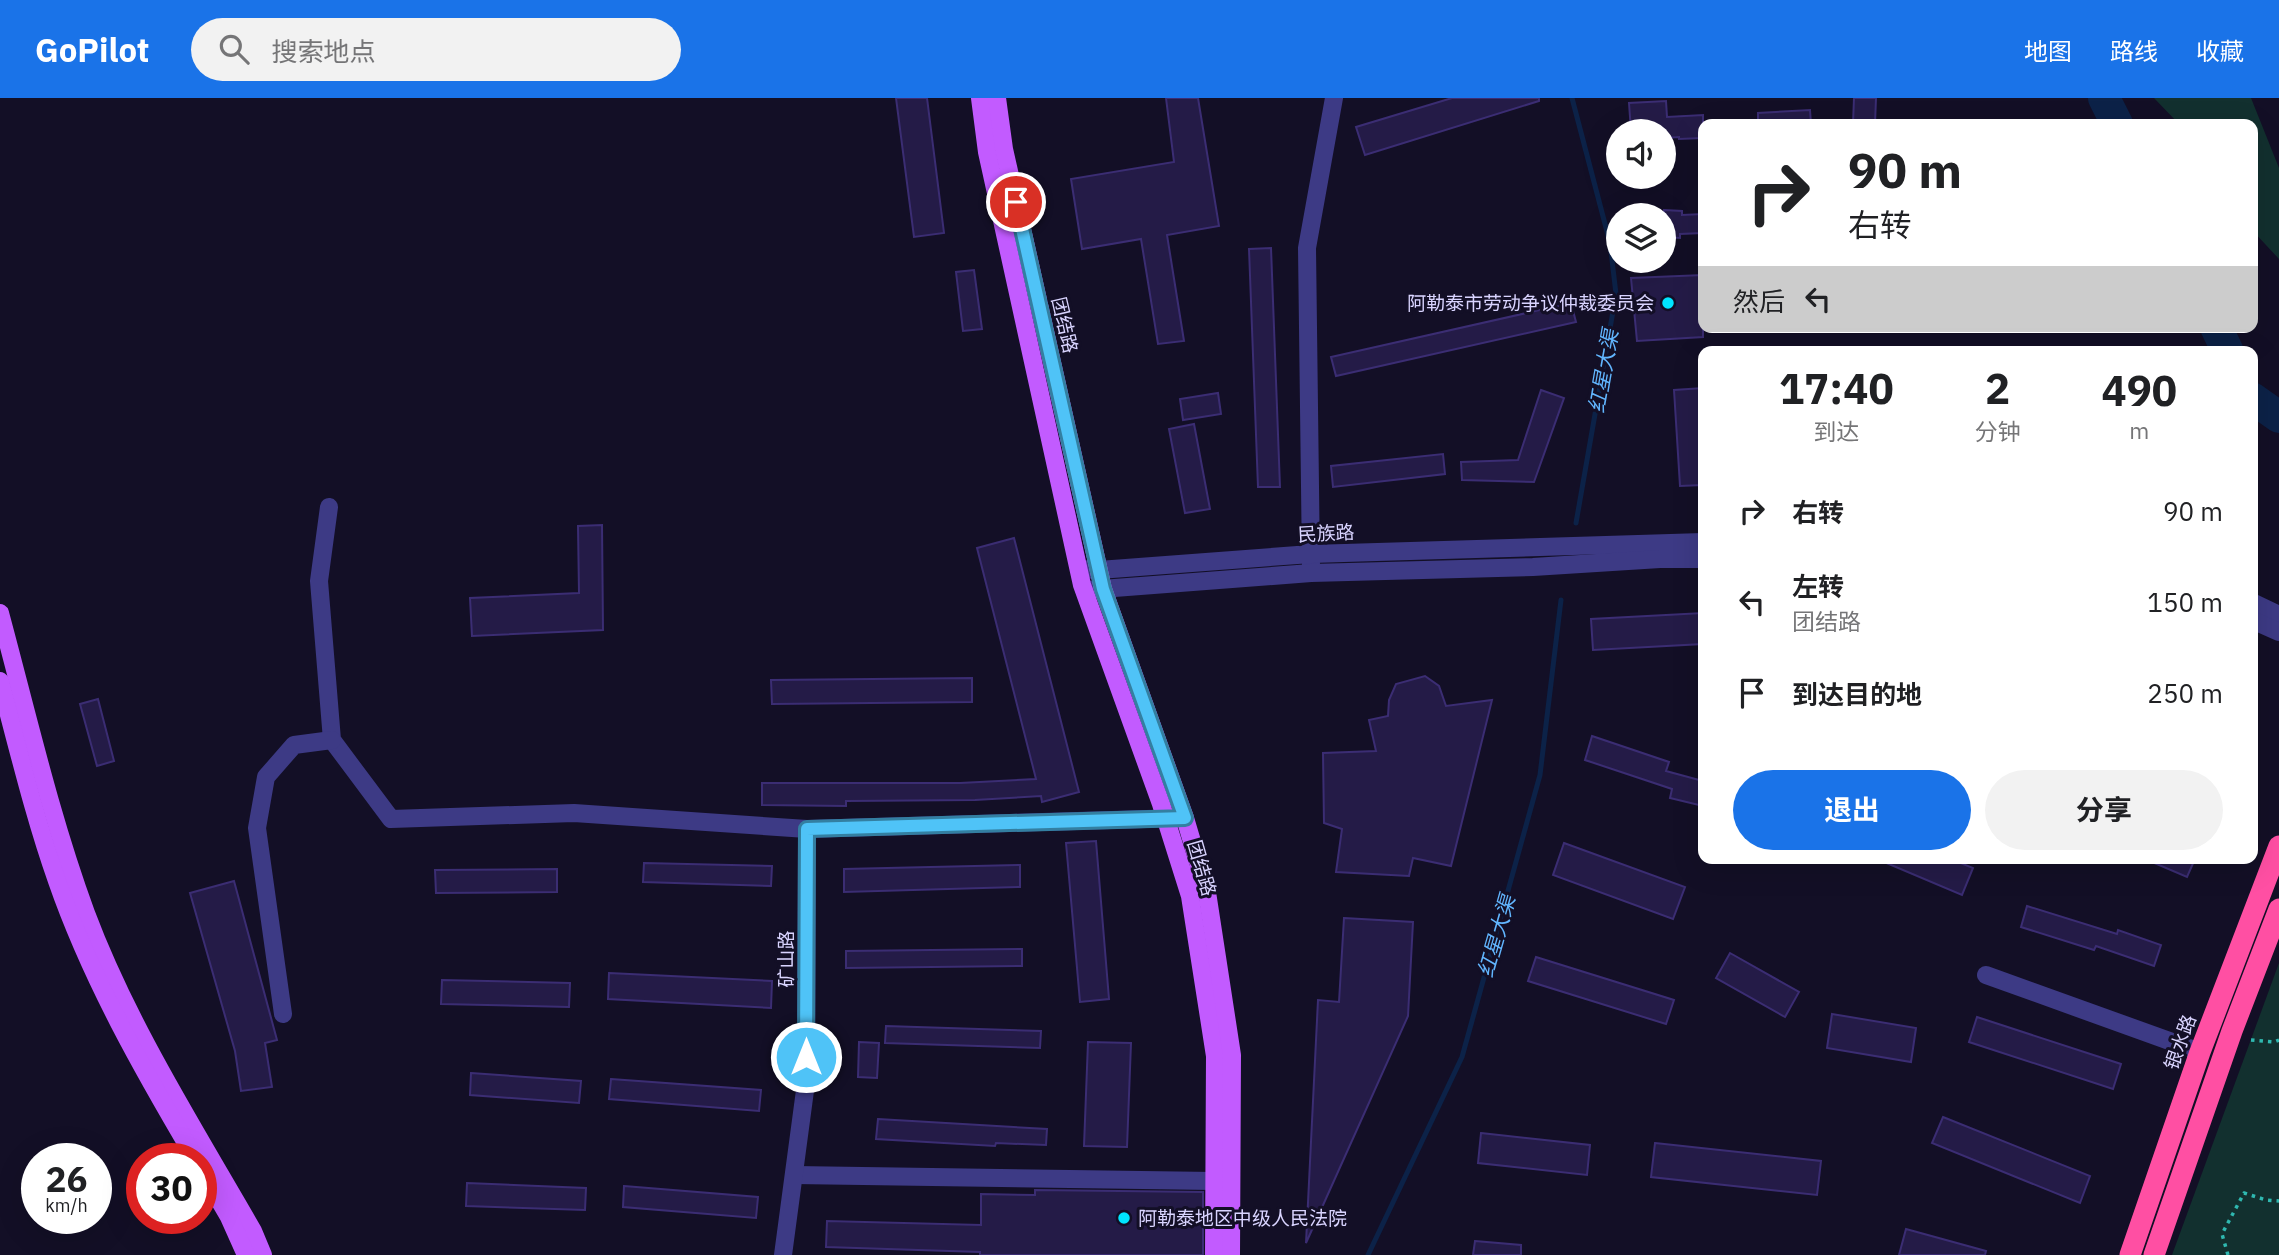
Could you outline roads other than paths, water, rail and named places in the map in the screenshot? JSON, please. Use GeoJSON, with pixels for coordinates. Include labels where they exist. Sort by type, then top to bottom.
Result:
{"type":"FeatureCollection","features":[{"type":"Feature","properties":{"kind":"highway","name":"银水路"},"geometry":{"type":"LineString","coordinates":[[2130,1255],[2200,1052],[2279,846]]}},
{"type":"Feature","properties":{"kind":"highway"},"geometry":{"type":"LineString","coordinates":[[2154,1255],[2232,1031],[2279,909]]}},
{"type":"Feature","properties":{"kind":"main road","name":"团结路"},"geometry":{"type":"LineString","coordinates":[[980,98],[987,152],[1084,590],[1190,896],[1215,1056],[1214,1255]]}},
{"type":"Feature","properties":{"kind":"main road","name":"团结路"},"geometry":{"type":"LineString","coordinates":[[997,98],[1004,149],[1103,589],[1185,818],[1207,892],[1232,1055],[1231,1255]]}},
{"type":"Feature","properties":{"kind":"main road"},"geometry":{"type":"LineString","coordinates":[[0,613],[59,835],[87,914],[152,1055],[253,1231],[263,1255]]}},
{"type":"Feature","properties":{"kind":"main road"},"geometry":{"type":"LineString","coordinates":[[0,681],[57,882],[121,1028],[186,1143]]}},
{"type":"Feature","properties":{"kind":"main road"},"geometry":{"type":"LineString","coordinates":[[217,1197],[246,1255]]}},
{"type":"Feature","properties":{"kind":"street"},"geometry":{"type":"LineString","coordinates":[[1311,573],[1307,248],[1334,98]]}},
{"type":"Feature","properties":{"kind":"street"},"geometry":{"type":"LineString","coordinates":[[329,507],[319,581],[332,740],[391,819],[573,813],[807,829],[1185,818]]}},
{"type":"Feature","properties":{"kind":"street","name":"民族路"},"geometry":{"type":"LineString","coordinates":[[1079,569],[1099,570],[1311,554],[1698,542]]}},
{"type":"Feature","properties":{"kind":"street","name":"民族路"},"geometry":{"type":"LineString","coordinates":[[1084,590],[1311,573],[1698,559]]}},
{"type":"Feature","properties":{"kind":"street"},"geometry":{"type":"LineString","coordinates":[[2258,605],[2279,615]]}},
{"type":"Feature","properties":{"kind":"street"},"geometry":{"type":"LineString","coordinates":[[2258,623],[2279,632]]}},
{"type":"Feature","properties":{"kind":"street"},"geometry":{"type":"LineString","coordinates":[[283,1014],[257,828],[266,777],[294,745],[332,740]]}},
{"type":"Feature","properties":{"kind":"street","name":"矿山路"},"geometry":{"type":"LineString","coordinates":[[783,1255],[806,1083],[807,829]]}},
{"type":"Feature","properties":{"kind":"street"},"geometry":{"type":"LineString","coordinates":[[1986,975],[2200,1052]]}},
{"type":"Feature","properties":{"kind":"street"},"geometry":{"type":"LineString","coordinates":[[794,1175],[1214,1181]]}},
{"type":"Feature","properties":{"kind":"waterway","name":"红星大渠"},"geometry":{"type":"LineString","coordinates":[[1572,98],[1610,243],[1616,294],[1576,523]]}},
{"type":"Feature","properties":{"kind":"waterway"},"geometry":{"type":"LineString","coordinates":[[2104,98],[2114,119]]}},
{"type":"Feature","properties":{"kind":"waterway"},"geometry":{"type":"LineString","coordinates":[[2219,333],[2225,346]]}},
{"type":"Feature","properties":{"kind":"waterway"},"geometry":{"type":"LineString","coordinates":[[2258,402],[2279,417]]}},
{"type":"Feature","properties":{"kind":"waterway","name":"红星大渠"},"geometry":{"type":"LineString","coordinates":[[1368,1255],[1462,1057],[1540,775],[1561,600]]}},
{"type":"Feature","properties":{"kind":"place","name":"阿勒泰市劳动争议仲裁委员会"},"geometry":{"type":"Point","coordinates":[1668,303]}},
{"type":"Feature","properties":{"kind":"place","name":"阿勒泰地区中级人民法院"},"geometry":{"type":"Point","coordinates":[1124,1218]}}]}
